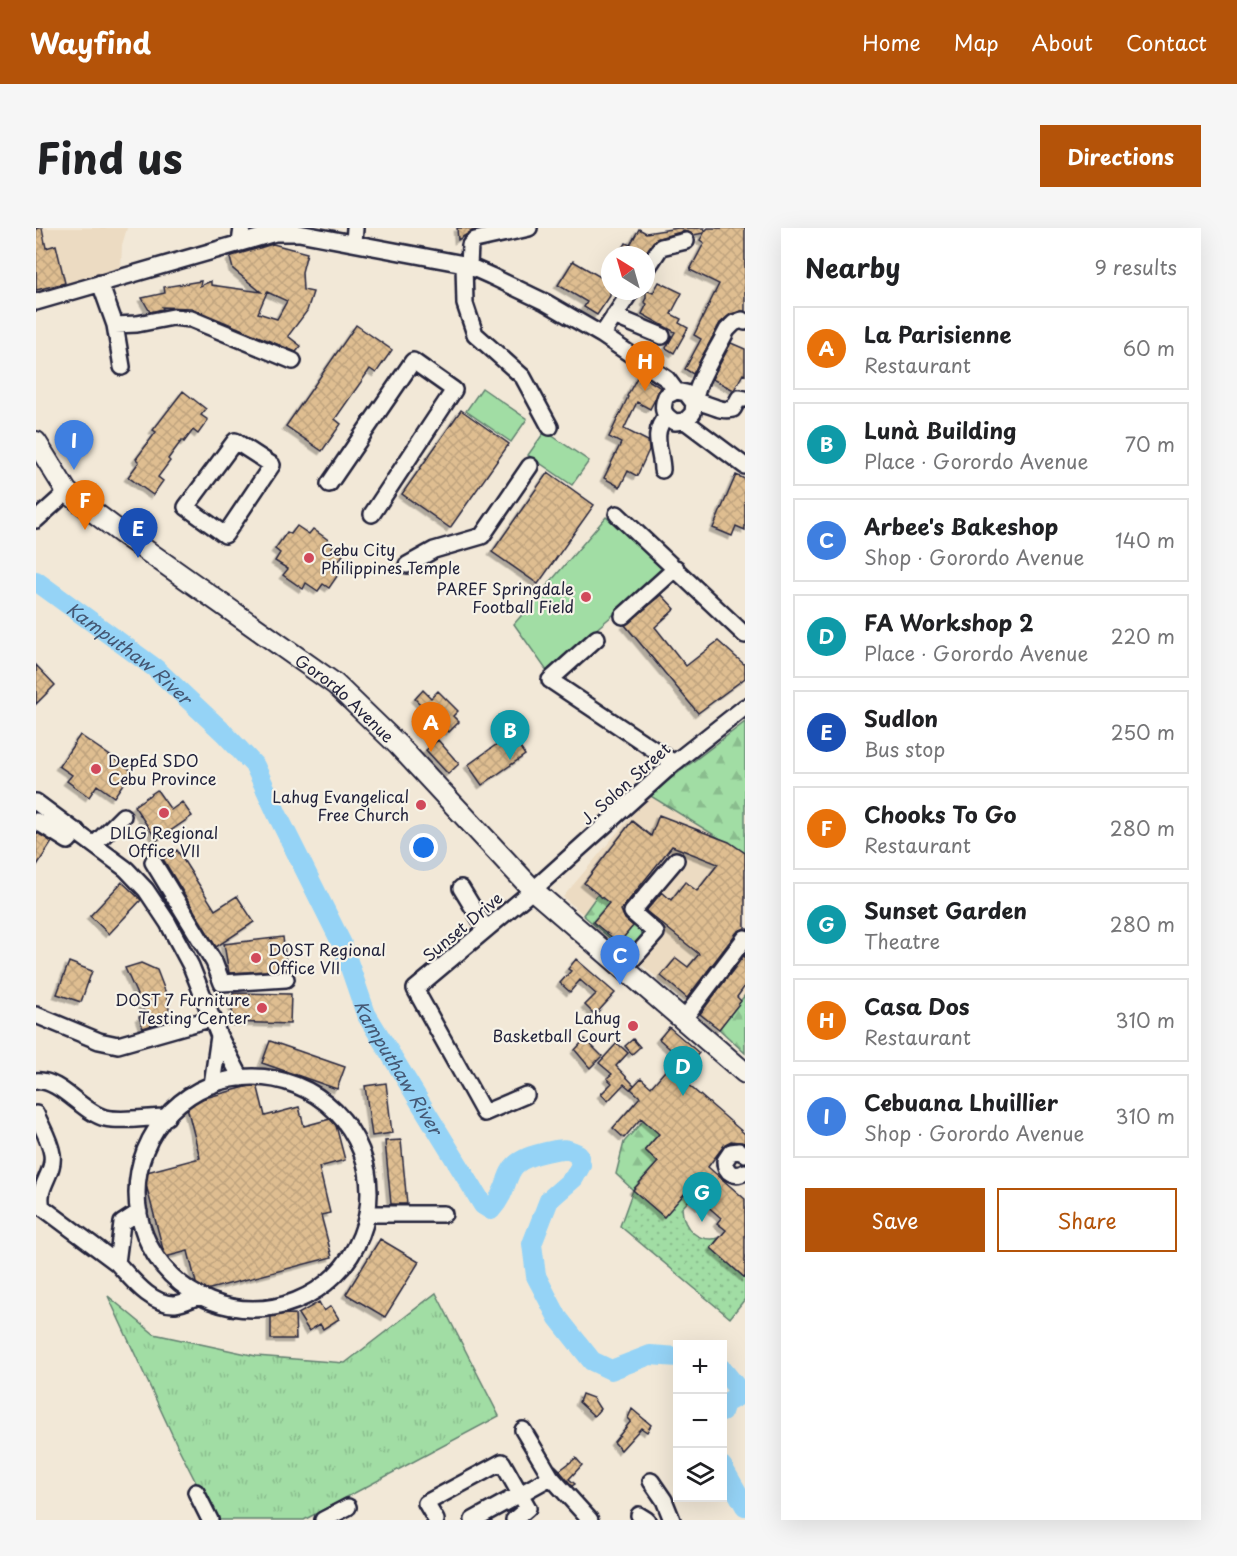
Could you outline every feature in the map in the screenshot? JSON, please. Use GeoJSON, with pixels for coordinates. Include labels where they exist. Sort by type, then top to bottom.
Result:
{"type":"FeatureCollection","features":[{"type":"Feature","properties":{"kind":"main road","name":"Gorordo Avenue"},"geometry":{"type":"LineString","coordinates":[[36,442],[67,492],[335,684],[399,746],[533,890],[745,1073]]}},
{"type":"Feature","properties":{"kind":"street"},"geometry":{"type":"LineString","coordinates":[[529,228],[486,236],[475,240],[470,245],[465,304],[475,334],[523,377],[550,427]]}},
{"type":"Feature","properties":{"kind":"street"},"geometry":{"type":"LineString","coordinates":[[36,302],[241,236],[275,233],[354,236],[467,265],[545,302],[602,335],[667,379],[676,391]]}},
{"type":"Feature","properties":{"kind":"street"},"geometry":{"type":"LineString","coordinates":[[655,256],[661,247],[686,241]]}},
{"type":"Feature","properties":{"kind":"street"},"geometry":{"type":"LineString","coordinates":[[100,283],[115,325],[122,367]]}},
{"type":"Feature","properties":{"kind":"street"},"geometry":{"type":"LineString","coordinates":[[602,335],[626,300]]}},
{"type":"Feature","properties":{"kind":"street"},"geometry":{"type":"LineString","coordinates":[[614,316],[662,336]]}},
{"type":"Feature","properties":{"kind":"street"},"geometry":{"type":"LineString","coordinates":[[115,325],[137,324],[173,317],[191,319],[293,361]]}},
{"type":"Feature","properties":{"kind":"street"},"geometry":{"type":"LineString","coordinates":[[693,402],[686,393],[676,391],[666,396],[662,406],[666,417],[675,422],[686,420],[693,412],[697,389],[727,330],[742,320],[745,322]]}},
{"type":"Feature","properties":{"kind":"street"},"geometry":{"type":"LineString","coordinates":[[330,484],[413,361],[454,390],[372,514]]}},
{"type":"Feature","properties":{"kind":"street"},"geometry":{"type":"LineString","coordinates":[[693,402],[725,411],[733,409],[739,398],[745,399]]}},
{"type":"Feature","properties":{"kind":"street"},"geometry":{"type":"LineString","coordinates":[[663,470],[657,438],[661,422],[666,417]]}},
{"type":"Feature","properties":{"kind":"street"},"geometry":{"type":"LineString","coordinates":[[686,420],[745,466]]}},
{"type":"Feature","properties":{"kind":"street"},"geometry":{"type":"LineString","coordinates":[[235,441],[272,465],[225,535],[186,507],[235,441]]}},
{"type":"Feature","properties":{"kind":"street"},"geometry":{"type":"LineString","coordinates":[[407,565],[434,550],[482,536],[530,466]]}},
{"type":"Feature","properties":{"kind":"street"},"geometry":{"type":"LineString","coordinates":[[36,520],[67,492]]}},
{"type":"Feature","properties":{"kind":"street"},"geometry":{"type":"LineString","coordinates":[[617,513],[745,635]]}},
{"type":"Feature","properties":{"kind":"street"},"geometry":{"type":"LineString","coordinates":[[623,616],[676,568]]}},
{"type":"Feature","properties":{"kind":"street"},"geometry":{"type":"LineString","coordinates":[[597,638],[550,680],[674,763]]}},
{"type":"Feature","properties":{"kind":"street","name":"J. Solon Street"},"geometry":{"type":"LineString","coordinates":[[533,890],[674,763],[745,707]]}},
{"type":"Feature","properties":{"kind":"street"},"geometry":{"type":"LineString","coordinates":[[36,802],[126,868],[146,890],[168,923],[191,966],[219,1036],[241,1078]]}},
{"type":"Feature","properties":{"kind":"street"},"geometry":{"type":"LineString","coordinates":[[95,844],[123,816]]}},
{"type":"Feature","properties":{"kind":"street"},"geometry":{"type":"LineString","coordinates":[[36,821],[68,841],[76,831]]}},
{"type":"Feature","properties":{"kind":"street"},"geometry":{"type":"LineString","coordinates":[[624,969],[656,933],[632,912],[676,860]]}},
{"type":"Feature","properties":{"kind":"street"},"geometry":{"type":"LineString","coordinates":[[153,862],[214,962],[222,983],[286,979]]}},
{"type":"Feature","properties":{"kind":"street"},"geometry":{"type":"LineString","coordinates":[[461,888],[486,929]]}},
{"type":"Feature","properties":{"kind":"street","name":"Sunset Drive"},"geometry":{"type":"LineString","coordinates":[[526,1095],[484,1113],[415,990],[533,890]]}},
{"type":"Feature","properties":{"kind":"street"},"geometry":{"type":"LineString","coordinates":[[683,1020],[745,938]]}},
{"type":"Feature","properties":{"kind":"street"},"geometry":{"type":"LineString","coordinates":[[191,966],[214,962]]}},
{"type":"Feature","properties":{"kind":"street"},"geometry":{"type":"LineString","coordinates":[[36,1014],[99,1041],[118,1045],[213,1018]]}},
{"type":"Feature","properties":{"kind":"street"},"geometry":{"type":"LineString","coordinates":[[212,1085],[219,1036]]}},
{"type":"Feature","properties":{"kind":"street"},"geometry":{"type":"LineString","coordinates":[[241,1078],[269,1079],[296,1086],[321,1099],[341,1117],[357,1140],[366,1167],[369,1194],[367,1214],[361,1235],[348,1259],[329,1280],[306,1296],[280,1306],[252,1309],[225,1306],[199,1296],[176,1280],[158,1259],[145,1234],[139,1212],[137,1193],[141,1166],[151,1140],[167,1117],[188,1098],[212,1085],[241,1078]]}},
{"type":"Feature","properties":{"kind":"street"},"geometry":{"type":"LineString","coordinates":[[36,1081],[43,1080],[104,1118],[167,1117]]}},
{"type":"Feature","properties":{"kind":"street"},"geometry":{"type":"LineString","coordinates":[[36,1114],[52,1154],[51,1167],[39,1189],[39,1200],[42,1207],[117,1263],[142,1289],[159,1302],[178,1303],[199,1296]]}},
{"type":"Feature","properties":{"kind":"street"},"geometry":{"type":"LineString","coordinates":[[745,1154],[739,1151],[731,1152],[725,1161],[726,1169],[732,1174],[741,1175],[745,1172]]}},
{"type":"Feature","properties":{"kind":"street"},"geometry":{"type":"LineString","coordinates":[[117,1263],[122,1222],[139,1212]]}},
{"type":"Feature","properties":{"kind":"street"},"geometry":{"type":"LineString","coordinates":[[367,1214],[444,1214]]}},
{"type":"Feature","properties":{"kind":"street"},"geometry":{"type":"LineString","coordinates":[[523,1430],[551,1478],[590,1520]]}},
{"type":"Feature","properties":{"kind":"street"},"geometry":{"type":"LineString","coordinates":[[436,1520],[426,1503],[502,1462],[528,1508],[514,1520]]}},
{"type":"Feature","properties":{"kind":"street"},"geometry":{"type":"LineString","coordinates":[[473,1520],[551,1478]]}},
{"type":"Feature","properties":{"kind":"street"},"geometry":{"type":"LineString","coordinates":[[651,1481],[664,1500],[672,1520]]}},
{"type":"Feature","properties":{"kind":"street"},"geometry":{"type":"LineString","coordinates":[[196,1492],[210,1520]]}},
{"type":"Feature","properties":{"kind":"street"},"geometry":{"type":"LineString","coordinates":[[323,1520],[348,1507]]}},
{"type":"Feature","properties":{"kind":"shaded area"},"geometry":{"type":"Polygon","coordinates":[[[36,228],[127,228],[122,245],[121,269],[36,294],[36,228]]]}},
{"type":"Feature","properties":{"kind":"shaded area"},"geometry":{"type":"Polygon","coordinates":[[[649,795],[745,854],[745,995],[741,1001],[719,984],[697,1012],[563,897],[649,795]]]}},
{"type":"Feature","properties":{"kind":"green space"},"geometry":{"type":"Polygon","coordinates":[[[482,388],[527,419],[511,442],[466,411],[482,388]]]}},
{"type":"Feature","properties":{"kind":"green space"},"geometry":{"type":"Polygon","coordinates":[[[545,431],[589,461],[572,485],[528,455],[545,431]]]}},
{"type":"Feature","properties":{"kind":"green space","name":"PAREF Springdale Football Field"},"geometry":{"type":"Polygon","coordinates":[[[606,517],[666,570],[547,671],[514,624],[606,517]]]}},
{"type":"Feature","properties":{"kind":"green space"},"geometry":{"type":"Polygon","coordinates":[[[745,722],[745,854],[649,795],[745,722]]]}},
{"type":"Feature","properties":{"kind":"green space"},"geometry":{"type":"Polygon","coordinates":[[[598,894],[653,936],[634,959],[583,915],[598,894]]]}},
{"type":"Feature","properties":{"kind":"green space"},"geometry":{"type":"Polygon","coordinates":[[[745,995],[745,1053],[719,1029],[745,995]]]}},
{"type":"Feature","properties":{"kind":"green space"},"geometry":{"type":"Polygon","coordinates":[[[666,1095],[659,1134],[645,1150],[658,1163],[633,1190],[616,1174],[624,1142],[666,1095]]]}},
{"type":"Feature","properties":{"kind":"green space"},"geometry":{"type":"Polygon","coordinates":[[[676,1185],[691,1198],[682,1208],[689,1228],[693,1233],[704,1238],[719,1238],[711,1248],[745,1278],[745,1299],[730,1318],[620,1226],[633,1190],[664,1217],[674,1205],[665,1197],[676,1185]]]}},
{"type":"Feature","properties":{"kind":"green space"},"geometry":{"type":"Polygon","coordinates":[[[436,1293],[499,1416],[304,1520],[215,1520],[177,1445],[108,1296],[154,1334],[256,1356],[345,1363],[436,1293]]]}},
{"type":"Feature","properties":{"kind":"building"},"geometry":{"type":"Polygon","coordinates":[[[36,228],[42,228],[46,248],[56,245],[65,283],[36,290],[36,228]]]}},
{"type":"Feature","properties":{"kind":"building"},"geometry":{"type":"Polygon","coordinates":[[[457,228],[484,228],[472,231],[458,240],[457,228]]]}},
{"type":"Feature","properties":{"kind":"building"},"geometry":{"type":"Polygon","coordinates":[[[678,228],[704,228],[705,231],[708,228],[745,228],[745,311],[731,314],[720,323],[693,374],[685,369],[701,339],[694,335],[719,284],[690,270],[704,243],[700,240],[704,233],[693,235],[684,231],[659,238],[650,246],[624,246],[626,243],[630,245],[639,229],[646,233],[678,228]]]}},
{"type":"Feature","properties":{"kind":"building"},"geometry":{"type":"Polygon","coordinates":[[[273,244],[307,253],[302,272],[303,290],[313,292],[307,311],[288,336],[301,346],[296,352],[191,308],[162,307],[163,309],[150,312],[142,298],[165,293],[164,287],[201,281],[200,286],[211,281],[211,285],[261,292],[233,269],[230,258],[273,244]],[[267,292],[258,313],[277,319],[287,301],[267,292]]]}},
{"type":"Feature","properties":{"kind":"building"},"geometry":{"type":"Polygon","coordinates":[[[573,261],[601,277],[601,300],[607,300],[597,315],[584,307],[587,302],[558,285],[573,261]]]}},
{"type":"Feature","properties":{"kind":"building"},"geometry":{"type":"Polygon","coordinates":[[[659,282],[682,293],[671,314],[681,319],[679,323],[688,328],[674,353],[666,348],[675,332],[642,314],[647,304],[645,300],[655,300],[655,289],[659,282]]]}},
{"type":"Feature","properties":{"kind":"building"},"geometry":{"type":"Polygon","coordinates":[[[356,325],[392,350],[376,373],[370,369],[335,419],[341,424],[322,451],[286,426],[356,325]]]}},
{"type":"Feature","properties":{"kind":"building"},"geometry":{"type":"Polygon","coordinates":[[[731,343],[745,349],[745,375],[743,374],[734,390],[712,379],[731,343]]]}},
{"type":"Feature","properties":{"kind":"building"},"geometry":{"type":"Polygon","coordinates":[[[639,374],[661,388],[650,409],[637,402],[624,429],[648,441],[649,450],[637,476],[628,471],[620,487],[604,478],[621,443],[609,437],[639,374]]]}},
{"type":"Feature","properties":{"kind":"building"},"geometry":{"type":"Polygon","coordinates":[[[183,391],[206,409],[201,415],[208,420],[198,434],[193,430],[184,442],[182,440],[168,459],[170,461],[158,477],[163,481],[153,495],[128,477],[139,462],[136,459],[156,432],[153,430],[183,391]]]}},
{"type":"Feature","properties":{"kind":"building"},"geometry":{"type":"Polygon","coordinates":[[[461,410],[509,444],[450,528],[402,494],[461,410]]]}},
{"type":"Feature","properties":{"kind":"building"},"geometry":{"type":"Polygon","coordinates":[[[548,472],[594,505],[538,584],[492,552],[548,472]]]}},
{"type":"Feature","properties":{"kind":"building"},"geometry":{"type":"Polygon","coordinates":[[[736,475],[745,479],[745,530],[736,526],[732,536],[713,528],[736,475]]]}},
{"type":"Feature","properties":{"kind":"building","name":"Cebu City Philippines Temple"},"geometry":{"type":"Polygon","coordinates":[[[297,526],[309,534],[313,529],[334,544],[332,548],[343,555],[336,565],[342,569],[329,588],[323,584],[318,591],[306,583],[303,589],[283,575],[288,569],[275,561],[280,553],[275,549],[287,532],[291,534],[297,526]]]}},
{"type":"Feature","properties":{"kind":"building"},"geometry":{"type":"Polygon","coordinates":[[[662,595],[675,609],[655,627],[686,666],[718,641],[745,665],[745,678],[698,713],[625,625],[662,595]]]}},
{"type":"Feature","properties":{"kind":"building"},"geometry":{"type":"Polygon","coordinates":[[[36,665],[55,685],[36,704],[36,665]]]}},
{"type":"Feature","properties":{"kind":"building"},"geometry":{"type":"Polygon","coordinates":[[[423,690],[431,698],[438,691],[458,711],[453,716],[459,722],[449,732],[415,699],[423,690]]]}},
{"type":"Feature","properties":{"kind":"building"},"geometry":{"type":"Polygon","coordinates":[[[511,734],[525,755],[482,785],[468,765],[511,734]]]}},
{"type":"Feature","properties":{"kind":"building","name":"DepEd SDO Cebu Province"},"geometry":{"type":"Polygon","coordinates":[[[80,735],[132,771],[114,797],[97,785],[89,797],[67,781],[72,775],[59,766],[80,735]]]}},
{"type":"Feature","properties":{"kind":"building"},"geometry":{"type":"Polygon","coordinates":[[[438,740],[459,764],[448,774],[426,750],[438,740]]]}},
{"type":"Feature","properties":{"kind":"building","name":"DILG Regional Office VII"},"geometry":{"type":"Polygon","coordinates":[[[157,790],[171,810],[182,802],[192,816],[157,840],[134,806],[157,790]]]}},
{"type":"Feature","properties":{"kind":"building"},"geometry":{"type":"Polygon","coordinates":[[[659,815],[729,842],[745,853],[745,928],[737,932],[687,998],[661,976],[676,958],[688,967],[699,954],[646,911],[662,892],[671,900],[685,882],[697,891],[718,864],[672,846],[621,910],[625,919],[633,926],[619,943],[593,922],[609,903],[584,883],[632,821],[651,836],[659,815]]]}},
{"type":"Feature","properties":{"kind":"building"},"geometry":{"type":"Polygon","coordinates":[[[36,832],[52,842],[36,867],[36,832]]]}},
{"type":"Feature","properties":{"kind":"building"},"geometry":{"type":"Polygon","coordinates":[[[177,850],[215,910],[237,896],[254,922],[216,947],[163,859],[177,850]]]}},
{"type":"Feature","properties":{"kind":"building"},"geometry":{"type":"Polygon","coordinates":[[[122,882],[141,900],[109,934],[90,916],[122,882]]]}},
{"type":"Feature","properties":{"kind":"building","name":"DOST Regional Office VII"},"geometry":{"type":"Polygon","coordinates":[[[283,937],[287,970],[229,973],[224,944],[283,937]]]}},
{"type":"Feature","properties":{"kind":"building"},"geometry":{"type":"Polygon","coordinates":[[[745,954],[745,986],[737,997],[741,1001],[719,1029],[700,1014],[745,954]]]}},
{"type":"Feature","properties":{"kind":"building"},"geometry":{"type":"Polygon","coordinates":[[[576,959],[615,993],[595,1015],[585,1005],[596,994],[580,980],[570,992],[560,983],[571,971],[568,969],[576,959]]]}},
{"type":"Feature","properties":{"kind":"building"},"geometry":{"type":"Polygon","coordinates":[[[69,962],[92,971],[81,1002],[57,994],[69,962]]]}},
{"type":"Feature","properties":{"kind":"building"},"geometry":{"type":"Polygon","coordinates":[[[141,963],[157,970],[170,1004],[168,1005],[172,1019],[143,1028],[139,1017],[146,1015],[125,968],[141,963]]]}},
{"type":"Feature","properties":{"kind":"building","name":"DOST 7 Furniture Testing Center"},"geometry":{"type":"Polygon","coordinates":[[[233,993],[291,994],[290,1024],[232,1022],[233,993]]]}},
{"type":"Feature","properties":{"kind":"building"},"geometry":{"type":"Polygon","coordinates":[[[669,1027],[699,1053],[678,1076],[745,1134],[745,1143],[731,1141],[725,1144],[708,1167],[745,1199],[745,1278],[711,1248],[726,1230],[717,1223],[721,1218],[704,1203],[701,1207],[685,1193],[664,1217],[633,1190],[658,1162],[645,1150],[659,1134],[641,1118],[624,1138],[613,1128],[640,1097],[631,1089],[641,1078],[651,1087],[678,1056],[659,1039],[669,1027]]]}},
{"type":"Feature","properties":{"kind":"building"},"geometry":{"type":"Polygon","coordinates":[[[585,1039],[602,1056],[590,1068],[575,1050],[585,1039]]]}},
{"type":"Feature","properties":{"kind":"building"},"geometry":{"type":"Polygon","coordinates":[[[633,1039],[640,1047],[632,1054],[625,1046],[633,1039]]]}},
{"type":"Feature","properties":{"kind":"building"},"geometry":{"type":"Polygon","coordinates":[[[270,1041],[345,1067],[337,1089],[262,1063],[270,1041]]]}},
{"type":"Feature","properties":{"kind":"building"},"geometry":{"type":"Polygon","coordinates":[[[617,1043],[628,1053],[616,1066],[634,1085],[630,1089],[624,1084],[608,1101],[601,1094],[612,1083],[607,1078],[612,1074],[599,1063],[617,1043]]]}},
{"type":"Feature","properties":{"kind":"building"},"geometry":{"type":"Polygon","coordinates":[[[386,1083],[392,1133],[372,1136],[365,1086],[386,1083]]]}},
{"type":"Feature","properties":{"kind":"building"},"geometry":{"type":"Polygon","coordinates":[[[257,1084],[265,1116],[299,1107],[304,1126],[334,1118],[345,1160],[319,1167],[330,1213],[321,1215],[332,1257],[206,1290],[197,1287],[188,1251],[165,1257],[143,1173],[200,1158],[186,1103],[257,1084]]]}},
{"type":"Feature","properties":{"kind":"building"},"geometry":{"type":"Polygon","coordinates":[[[401,1140],[407,1204],[391,1204],[385,1141],[401,1140]]]}},
{"type":"Feature","properties":{"kind":"building"},"geometry":{"type":"Polygon","coordinates":[[[380,1239],[419,1262],[385,1317],[346,1294],[380,1239]]]}},
{"type":"Feature","properties":{"kind":"building"},"geometry":{"type":"Polygon","coordinates":[[[319,1302],[324,1311],[331,1306],[339,1319],[323,1329],[320,1324],[309,1331],[298,1314],[319,1302]]]}},
{"type":"Feature","properties":{"kind":"building"},"geometry":{"type":"Polygon","coordinates":[[[295,1314],[296,1339],[271,1339],[271,1315],[295,1314]]]}},
{"type":"Feature","properties":{"kind":"building"},"geometry":{"type":"Polygon","coordinates":[[[582,1394],[593,1398],[600,1409],[594,1416],[579,1402],[582,1394]]]}},
{"type":"Feature","properties":{"kind":"building"},"geometry":{"type":"Polygon","coordinates":[[[632,1409],[651,1425],[647,1432],[641,1428],[621,1450],[614,1442],[631,1421],[628,1418],[632,1409]]]}},
{"type":"Feature","properties":{"kind":"building"},"geometry":{"type":"Polygon","coordinates":[[[576,1458],[582,1465],[569,1479],[575,1484],[572,1486],[555,1465],[560,1470],[576,1458]]]}},
{"type":"Feature","properties":{"kind":"waterway","name":"Kamputhaw River"},"geometry":{"type":"LineString","coordinates":[[36,581],[155,668],[224,733],[255,766],[342,944],[366,1014],[483,1205],[491,1210],[504,1190],[513,1167],[520,1161],[530,1156],[559,1149],[578,1154],[581,1165],[574,1178],[549,1200],[532,1244],[536,1276],[558,1318],[592,1361],[611,1370],[650,1355],[673,1357]]}},
{"type":"Feature","properties":{"kind":"waterway","name":"Kamputhaw River"},"geometry":{"type":"LineString","coordinates":[[727,1375],[742,1394],[727,1402]]}},
{"type":"Feature","properties":{"kind":"waterway","name":"Kamputhaw River"},"geometry":{"type":"LineString","coordinates":[[727,1475],[745,1506]]}},
{"type":"Feature","properties":{"kind":"place","name":"Casa Dos"},"geometry":{"type":"Point","coordinates":[645,391]}},
{"type":"Feature","properties":{"kind":"place","name":"Cebuana Lhuillier"},"geometry":{"type":"Point","coordinates":[74,470]}},
{"type":"Feature","properties":{"kind":"place","name":"Chooks To Go"},"geometry":{"type":"Point","coordinates":[85,530]}},
{"type":"Feature","properties":{"kind":"place","name":"Sudlon"},"geometry":{"type":"Point","coordinates":[138,558]}},
{"type":"Feature","properties":{"kind":"place","name":"Cebu City Philippines Temple"},"geometry":{"type":"Point","coordinates":[309,558]}},
{"type":"Feature","properties":{"kind":"place","name":"PAREF Springdale Football Field"},"geometry":{"type":"Point","coordinates":[586,597]}},
{"type":"Feature","properties":{"kind":"place","name":"La Parisienne"},"geometry":{"type":"Point","coordinates":[431,752]}},
{"type":"Feature","properties":{"kind":"place","name":"Lunà Building"},"geometry":{"type":"Point","coordinates":[510,760]}},
{"type":"Feature","properties":{"kind":"place","name":"DepEd SDO Cebu Province"},"geometry":{"type":"Point","coordinates":[96,769]}},
{"type":"Feature","properties":{"kind":"place","name":"Lahug Evangelical Free Church"},"geometry":{"type":"Point","coordinates":[421,805]}},
{"type":"Feature","properties":{"kind":"place","name":"DILG Regional Office VII"},"geometry":{"type":"Point","coordinates":[164,813]}},
{"type":"Feature","properties":{"kind":"place","name":"DOST Regional Office VII"},"geometry":{"type":"Point","coordinates":[256,958]}},
{"type":"Feature","properties":{"kind":"place","name":"Arbee's Bakeshop"},"geometry":{"type":"Point","coordinates":[620,985]}},
{"type":"Feature","properties":{"kind":"place","name":"DOST 7 Furniture Testing Center"},"geometry":{"type":"Point","coordinates":[262,1008]}},
{"type":"Feature","properties":{"kind":"place","name":"Lahug Basketball Court"},"geometry":{"type":"Point","coordinates":[633,1026]}},
{"type":"Feature","properties":{"kind":"place","name":"FA Workshop 2"},"geometry":{"type":"Point","coordinates":[683,1096]}},
{"type":"Feature","properties":{"kind":"place","name":"Sunset Garden"},"geometry":{"type":"Point","coordinates":[702,1222]}}]}
